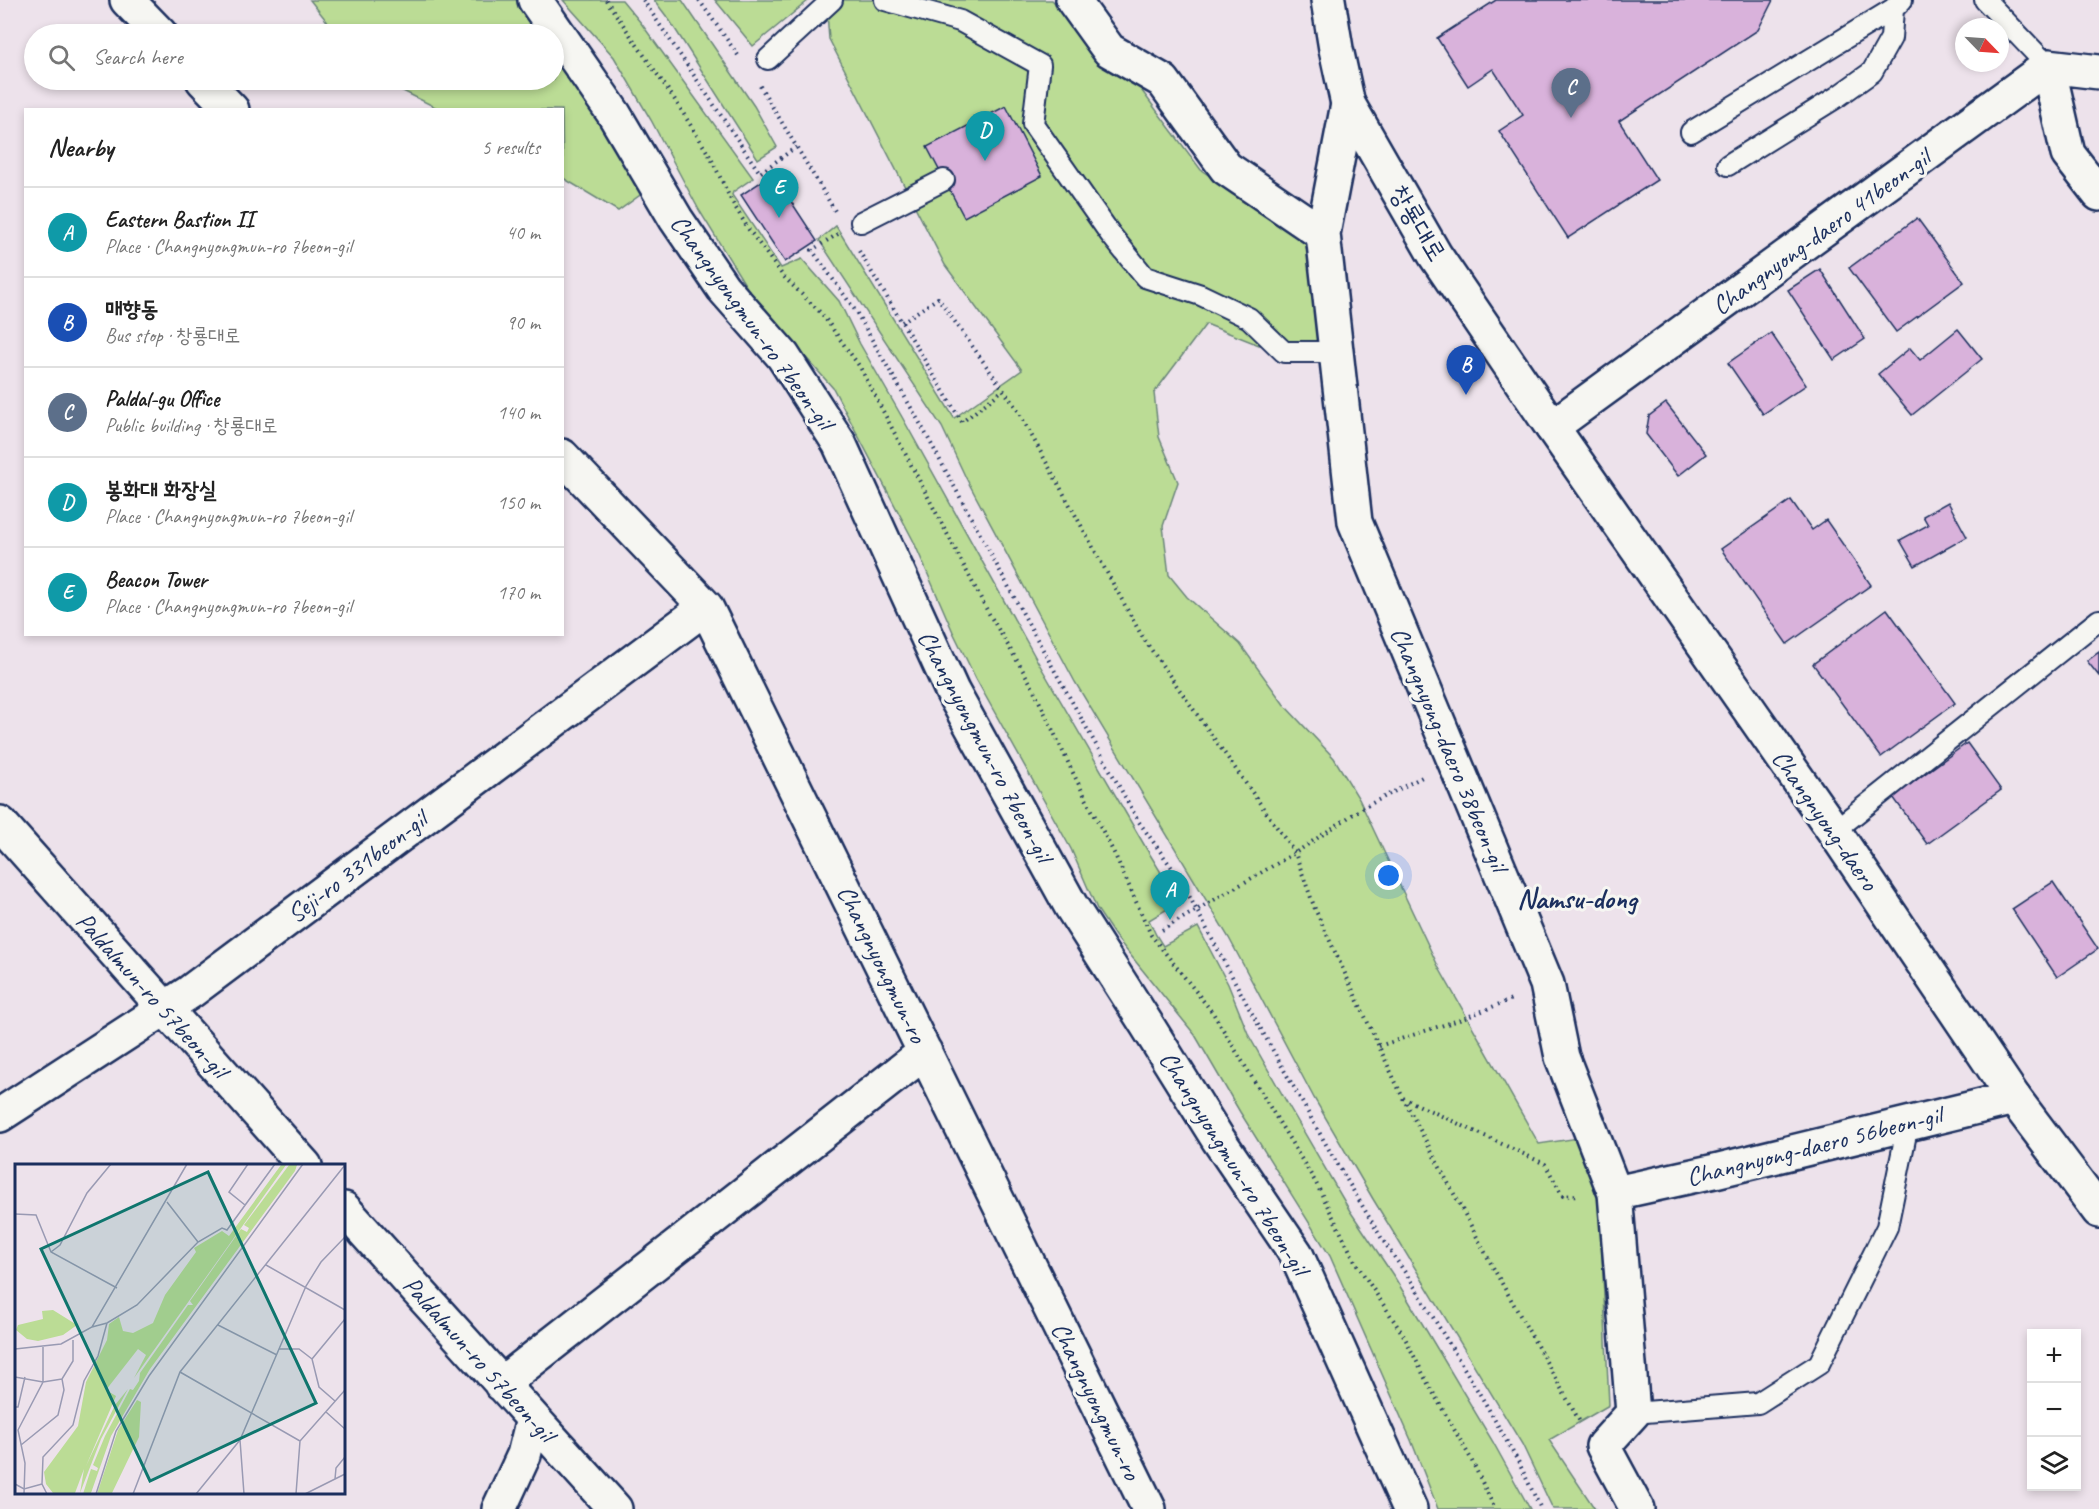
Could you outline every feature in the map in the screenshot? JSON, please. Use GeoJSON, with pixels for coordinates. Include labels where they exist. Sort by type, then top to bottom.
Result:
{"type":"FeatureCollection","features":[{"type":"Feature","properties":{"kind":"street"},"geometry":{"type":"LineString","coordinates":[[127,0],[150,24]]}},
{"type":"Feature","properties":{"kind":"street","name":"Changnyongmun-ro 7beon-gil"},"geometry":{"type":"LineString","coordinates":[[535,0],[552,24]]}},
{"type":"Feature","properties":{"kind":"street"},"geometry":{"type":"LineString","coordinates":[[1073,0],[1109,50],[1163,81],[1226,168],[1323,234]]}},
{"type":"Feature","properties":{"kind":"street","name":"창룡대로"},"geometry":{"type":"LineString","coordinates":[[1328,0],[1348,104],[1435,255],[1552,427]]}},
{"type":"Feature","properties":{"kind":"street","name":"Changnyongmun-ro 7beon-gil"},"geometry":{"type":"LineString","coordinates":[[564,42],[614,114],[676,219],[723,288],[783,356],[838,443],[952,691],[1071,906],[1218,1139],[1296,1254],[1410,1509]]}},
{"type":"Feature","properties":{"kind":"street"},"geometry":{"type":"LineString","coordinates":[[2099,72],[2048,66],[2068,153],[2099,194]]}},
{"type":"Feature","properties":{"kind":"street","name":"Changnyong-daero 41beon-gil"},"geometry":{"type":"LineString","coordinates":[[1552,427],[2048,66]]}},
{"type":"Feature","properties":{"kind":"street"},"geometry":{"type":"LineString","coordinates":[[213,90],[230,108]]}},
{"type":"Feature","properties":{"kind":"street","name":"Changnyong-daero 38beon-gil"},"geometry":{"type":"LineString","coordinates":[[1348,104],[1323,234],[1355,522],[1547,984],[1562,1057],[1615,1193],[1633,1413]]}},
{"type":"Feature","properties":{"kind":"street","name":"Changnyong-daero"},"geometry":{"type":"LineString","coordinates":[[1552,427],[1834,831],[2014,1098],[2099,1211]]}},
{"type":"Feature","properties":{"kind":"street","name":"Changnyongmun-ro"},"geometry":{"type":"LineString","coordinates":[[564,458],[706,607],[1149,1509]]}},
{"type":"Feature","properties":{"kind":"street","name":"Seji-ro 331beon-gil"},"geometry":{"type":"LineString","coordinates":[[0,1115],[199,985],[706,607]]}},
{"type":"Feature","properties":{"kind":"street","name":"Paldalmun-ro 57beon-gil"},"geometry":{"type":"LineString","coordinates":[[0,823],[303,1164]]}},
{"type":"Feature","properties":{"kind":"street"},"geometry":{"type":"LineString","coordinates":[[501,1384],[925,1052]]}},
{"type":"Feature","properties":{"kind":"street","name":"Changnyong-daero 56beon-gil"},"geometry":{"type":"LineString","coordinates":[[1615,1193],[2014,1098]]}},
{"type":"Feature","properties":{"kind":"street","name":"Paldalmun-ro 57beon-gil"},"geometry":{"type":"LineString","coordinates":[[345,1210],[615,1509]]}},
{"type":"Feature","properties":{"kind":"street"},"geometry":{"type":"LineString","coordinates":[[1633,1413],[1603,1446],[1637,1509]]}},
{"type":"Feature","properties":{"kind":"street"},"geometry":{"type":"LineString","coordinates":[[499,1509],[524,1455],[533,1419]]}},
{"type":"Feature","properties":{"kind":"lane"},"geometry":{"type":"LineString","coordinates":[[768,59],[832,0]]}},
{"type":"Feature","properties":{"kind":"lane"},"geometry":{"type":"LineString","coordinates":[[885,0],[960,21],[1040,65],[1034,124],[1111,235],[1144,277],[1201,295],[1249,318],[1284,352],[1336,352]]}},
{"type":"Feature","properties":{"kind":"lane"},"geometry":{"type":"LineString","coordinates":[[1985,0],[2048,66]]}},
{"type":"Feature","properties":{"kind":"lane"},"geometry":{"type":"LineString","coordinates":[[1691,132],[1897,5]]}},
{"type":"Feature","properties":{"kind":"lane"},"geometry":{"type":"LineString","coordinates":[[1728,165],[1837,97],[1872,72],[1891,38],[1897,5]]}},
{"type":"Feature","properties":{"kind":"lane"},"geometry":{"type":"LineString","coordinates":[[854,226],[944,180]]}},
{"type":"Feature","properties":{"kind":"lane"},"geometry":{"type":"LineString","coordinates":[[1834,831],[2099,620]]}},
{"type":"Feature","properties":{"kind":"lane"},"geometry":{"type":"LineString","coordinates":[[1633,1413],[1758,1403],[1819,1364],[1887,1227],[1908,1124]]}},
{"type":"Feature","properties":{"kind":"path"},"geometry":{"type":"LineString","coordinates":[[606,0],[675,100],[711,158],[731,200],[749,230],[783,276],[822,314],[860,367],[977,591],[1031,684],[1116,857],[1151,935],[1213,1013],[1316,1183],[1356,1263],[1404,1336],[1427,1382],[1470,1457],[1495,1509]]}},
{"type":"Feature","properties":{"kind":"path"},"geometry":{"type":"LineString","coordinates":[[643,0],[760,173],[796,147]]}},
{"type":"Feature","properties":{"kind":"path"},"geometry":{"type":"LineString","coordinates":[[854,226],[812,250],[855,310],[921,425],[1026,621],[1139,822],[1180,879],[1328,1148],[1484,1401],[1519,1463],[1541,1509]]}},
{"type":"Feature","properties":{"kind":"path"},"geometry":{"type":"LineString","coordinates":[[902,322],[938,298],[1017,409],[1143,638],[1295,853],[1316,909],[1403,1098],[1576,1418],[1603,1446]]}},
{"type":"Feature","properties":{"kind":"path"},"geometry":{"type":"LineString","coordinates":[[962,422],[1003,390]]}},
{"type":"Feature","properties":{"kind":"path"},"geometry":{"type":"LineString","coordinates":[[1162,930],[1295,853],[1361,810],[1454,760]]}},
{"type":"Feature","properties":{"kind":"path"},"geometry":{"type":"LineString","coordinates":[[1379,1046],[1465,1018],[1547,984]]}},
{"type":"Feature","properties":{"kind":"path"},"geometry":{"type":"LineString","coordinates":[[1403,1098],[1545,1164],[1563,1196]]}},
{"type":"Feature","properties":{"kind":"green space"},"geometry":{"type":"Polygon","coordinates":[[[310,0],[524,0],[538,24],[329,24],[310,0]]]}},
{"type":"Feature","properties":{"kind":"green space"},"geometry":{"type":"Polygon","coordinates":[[[563,0],[622,0],[753,178],[732,195],[781,268],[802,259],[839,301],[860,344],[1038,662],[1179,902],[1149,920],[1156,935],[1163,946],[1198,927],[1228,984],[1249,1036],[1290,1108],[1350,1211],[1395,1278],[1493,1442],[1530,1509],[1438,1509],[1411,1440],[1330,1256],[1195,1035],[1115,936],[1097,909],[1071,849],[976,679],[913,540],[833,388],[754,299],[699,210],[614,57],[563,0]]]}},
{"type":"Feature","properties":{"kind":"green space"},"geometry":{"type":"Polygon","coordinates":[[[654,0],[682,0],[754,106],[777,147],[758,159],[670,21],[654,0]]]}},
{"type":"Feature","properties":{"kind":"green space"},"geometry":{"type":"Polygon","coordinates":[[[715,0],[809,0],[753,46],[715,0]]]}},
{"type":"Feature","properties":{"kind":"green space"},"geometry":{"type":"Polygon","coordinates":[[[826,0],[1052,0],[1139,87],[1201,170],[1307,241],[1325,342],[1259,345],[1206,324],[1154,393],[1159,437],[1178,482],[1163,526],[1169,575],[1187,597],[1240,644],[1285,706],[1334,758],[1359,799],[1439,968],[1539,1144],[1585,1137],[1600,1210],[1609,1405],[1549,1440],[1595,1509],[1553,1509],[1522,1444],[1373,1199],[1314,1098],[1229,938],[1075,682],[966,478],[942,427],[819,240],[836,226],[954,418],[1022,370],[945,265],[829,39],[826,0]]]}},
{"type":"Feature","properties":{"kind":"green space"},"geometry":{"type":"Polygon","coordinates":[[[564,65],[647,190],[618,211],[564,179],[564,108],[437,108],[401,90],[564,90],[564,65]]]}},
{"type":"Feature","properties":{"kind":"building"},"geometry":{"type":"Polygon","coordinates":[[[1496,0],[1773,0],[1758,30],[1619,121],[1657,180],[1568,238],[1499,131],[1523,115],[1493,69],[1468,86],[1437,38],[1496,0]]]}},
{"type":"Feature","properties":{"kind":"building"},"geometry":{"type":"Polygon","coordinates":[[[1006,106],[1042,176],[964,217],[927,147],[1006,106]]]}},
{"type":"Feature","properties":{"kind":"building"},"geometry":{"type":"Polygon","coordinates":[[[773,174],[817,241],[785,262],[741,195],[773,174]]]}},
{"type":"Feature","properties":{"kind":"building"},"geometry":{"type":"Polygon","coordinates":[[[1917,218],[1964,282],[1896,332],[1849,268],[1917,218]]]}},
{"type":"Feature","properties":{"kind":"building"},"geometry":{"type":"Polygon","coordinates":[[[1820,269],[1865,339],[1834,360],[1788,290],[1820,269]]]}},
{"type":"Feature","properties":{"kind":"building"},"geometry":{"type":"Polygon","coordinates":[[[1958,329],[1982,359],[1912,415],[1878,374],[1910,348],[1920,360],[1958,329]]]}},
{"type":"Feature","properties":{"kind":"building"},"geometry":{"type":"Polygon","coordinates":[[[1771,333],[1806,385],[1763,414],[1728,363],[1771,333]]]}},
{"type":"Feature","properties":{"kind":"building"},"geometry":{"type":"Polygon","coordinates":[[[1666,403],[1706,454],[1678,476],[1646,434],[1649,416],[1666,403]]]}},
{"type":"Feature","properties":{"kind":"building"},"geometry":{"type":"Polygon","coordinates":[[[1791,500],[1812,530],[1826,520],[1871,585],[1787,644],[1721,549],[1791,500]]]}},
{"type":"Feature","properties":{"kind":"building"},"geometry":{"type":"Polygon","coordinates":[[[1948,502],[1967,537],[1915,566],[1900,540],[1928,525],[1923,516],[1948,502]]]}},
{"type":"Feature","properties":{"kind":"building"},"geometry":{"type":"Polygon","coordinates":[[[1887,609],[1955,703],[1881,757],[1813,664],[1887,609]]]}},
{"type":"Feature","properties":{"kind":"building"},"geometry":{"type":"Polygon","coordinates":[[[2099,652],[2099,676],[2087,661],[2099,652]]]}},
{"type":"Feature","properties":{"kind":"building"},"geometry":{"type":"Polygon","coordinates":[[[1967,743],[2001,790],[1927,844],[1893,797],[1967,743]]]}},
{"type":"Feature","properties":{"kind":"building"},"geometry":{"type":"Polygon","coordinates":[[[2053,882],[2098,949],[2057,977],[2012,909],[2053,882]]]}},
{"type":"Feature","properties":{"kind":"place","name":"Paldal-gu Office"},"geometry":{"type":"Point","coordinates":[1571,118]}},
{"type":"Feature","properties":{"kind":"place","name":"봉화대 화장실"},"geometry":{"type":"Point","coordinates":[985,161]}},
{"type":"Feature","properties":{"kind":"place","name":"Beacon Tower"},"geometry":{"type":"Point","coordinates":[779,218]}},
{"type":"Feature","properties":{"kind":"place","name":"매향동"},"geometry":{"type":"Point","coordinates":[1466,395]}},
{"type":"Feature","properties":{"kind":"place","name":"Eastern Bastion II"},"geometry":{"type":"Point","coordinates":[1170,920]}},
{"type":"Feature","properties":{"kind":"district","name":"Namsu-dong"},"geometry":{"type":"Point","coordinates":[1577,898]}}]}
